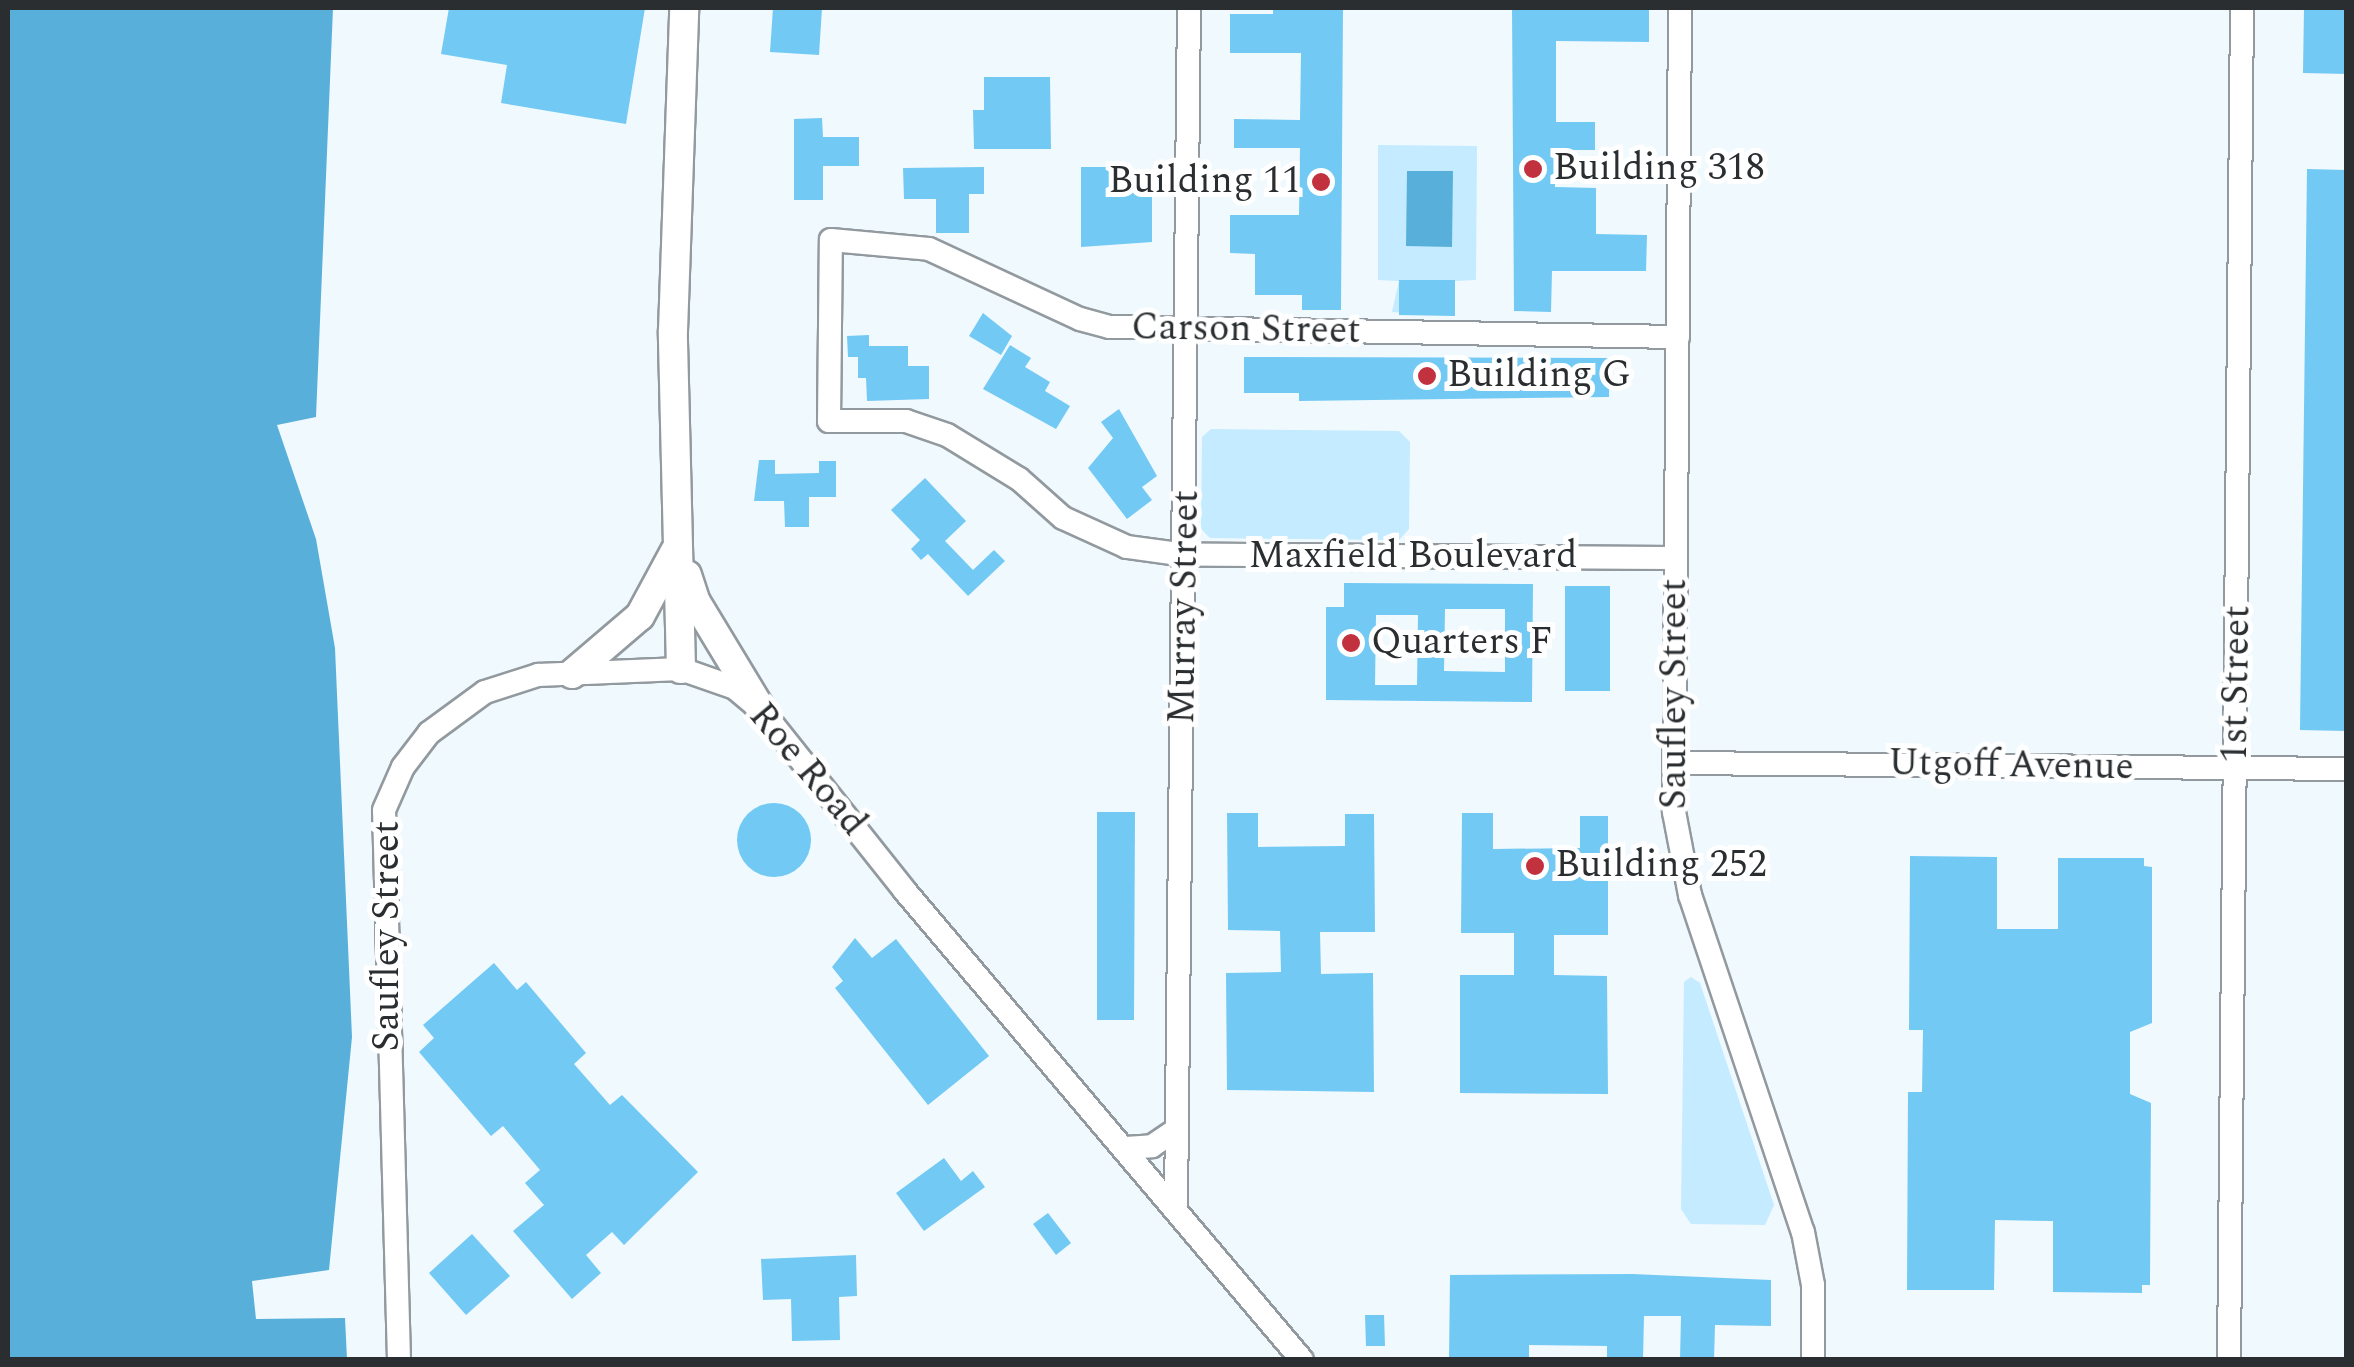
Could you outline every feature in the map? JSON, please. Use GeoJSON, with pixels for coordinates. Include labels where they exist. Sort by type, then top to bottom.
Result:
{"type":"FeatureCollection","features":[{"type":"Feature","properties":{"kind":"main road"},"geometry":{"type":"LineString","coordinates":[[681,669],[672,331],[684,8]]}},
{"type":"Feature","properties":{"kind":"main road"},"geometry":{"type":"LineString","coordinates":[[572,674],[640,616],[678,546]]}},
{"type":"Feature","properties":{"kind":"main road"},"geometry":{"type":"LineString","coordinates":[[678,546],[696,602],[762,711]]}},
{"type":"Feature","properties":{"kind":"street","name":"Murray Street"},"geometry":{"type":"LineString","coordinates":[[1176,1206],[1186,556],[1188,8]]}},
{"type":"Feature","properties":{"kind":"street","name":"Saufley Street"},"geometry":{"type":"LineString","coordinates":[[1680,8],[1674,812],[1690,896],[1803,1232],[1813,1285],[1813,1360]]}},
{"type":"Feature","properties":{"kind":"street","name":"1st Street"},"geometry":{"type":"LineString","coordinates":[[2228,1360],[2242,8]]}},
{"type":"Feature","properties":{"kind":"street","name":"Carson Street"},"geometry":{"type":"LineString","coordinates":[[832,240],[930,249],[1080,319],[1187,331],[1678,337]]}},
{"type":"Feature","properties":{"kind":"street","name":"Maxfield Boulevard"},"geometry":{"type":"LineString","coordinates":[[832,240],[829,420],[906,422],[947,435],[1084,529],[1127,546],[1186,556],[1675,558]]}},
{"type":"Feature","properties":{"kind":"street","name":"Saufley Street"},"geometry":{"type":"LineString","coordinates":[[399,1360],[384,810],[403,767],[456,709],[538,675],[681,669]]}},
{"type":"Feature","properties":{"kind":"street","name":"Roe Road"},"geometry":{"type":"LineString","coordinates":[[681,669],[736,688],[762,711],[905,890],[1176,1206],[1302,1360]]}},
{"type":"Feature","properties":{"kind":"street","name":"Utgoff Avenue"},"geometry":{"type":"LineString","coordinates":[[1676,763],[2346,769]]}},
{"type":"Feature","properties":{"kind":"street"},"geometry":{"type":"LineString","coordinates":[[1126,1148],[1152,1146],[1176,1130]]}},
{"type":"Feature","properties":{"kind":"shaded area"},"geometry":{"type":"Polygon","coordinates":[[[1378,145],[1477,146],[1476,280],[1455,281],[1455,316],[1392,312],[1399,281],[1378,280],[1378,145]]]}},
{"type":"Feature","properties":{"kind":"shaded area"},"geometry":{"type":"Polygon","coordinates":[[[1211,429],[1399,431],[1410,442],[1409,529],[1399,540],[1210,538],[1201,529],[1202,437],[1211,429]]]}},
{"type":"Feature","properties":{"kind":"shaded area"},"geometry":{"type":"Polygon","coordinates":[[[1691,977],[1700,983],[1774,1205],[1765,1225],[1691,1224],[1681,1209],[1684,982],[1691,977]]]}},
{"type":"Feature","properties":{"kind":"water"},"geometry":{"type":"Polygon","coordinates":[[[8,8],[333,8],[316,417],[277,425],[316,539],[335,648],[352,1037],[329,1270],[252,1281],[256,1319],[345,1318],[347,1359],[8,1359],[8,8]]]}},
{"type":"Feature","properties":{"kind":"water"},"geometry":{"type":"Polygon","coordinates":[[[1407,171],[1453,171],[1452,247],[1406,246],[1407,171]]]}},
{"type":"Feature","properties":{"kind":"building"},"geometry":{"type":"Polygon","coordinates":[[[449,8],[645,8],[626,124],[501,103],[507,65],[441,54],[449,8]]]}},
{"type":"Feature","properties":{"kind":"building"},"geometry":{"type":"Polygon","coordinates":[[[773,8],[822,8],[819,55],[770,52],[773,8]]]}},
{"type":"Feature","properties":{"kind":"building","name":"Building 11"},"geometry":{"type":"Polygon","coordinates":[[[1273,8],[1343,8],[1341,310],[1302,310],[1302,295],[1255,295],[1255,254],[1230,253],[1230,215],[1299,215],[1300,148],[1234,148],[1234,119],[1300,120],[1301,53],[1230,53],[1230,14],[1273,14],[1273,8]]]}},
{"type":"Feature","properties":{"kind":"building","name":"Building 318"},"geometry":{"type":"Polygon","coordinates":[[[1512,8],[1649,8],[1649,42],[1556,41],[1556,122],[1595,122],[1595,150],[1555,150],[1555,187],[1596,188],[1596,234],[1647,235],[1646,271],[1552,271],[1551,312],[1514,311],[1512,8]]]}},
{"type":"Feature","properties":{"kind":"building"},"geometry":{"type":"Polygon","coordinates":[[[2304,8],[2346,8],[2346,74],[2303,73],[2304,8]]]}},
{"type":"Feature","properties":{"kind":"building"},"geometry":{"type":"Polygon","coordinates":[[[984,77],[1050,77],[1051,149],[974,149],[973,110],[984,110],[984,77]]]}},
{"type":"Feature","properties":{"kind":"building"},"geometry":{"type":"Polygon","coordinates":[[[822,118],[823,137],[859,137],[859,166],[823,166],[823,200],[794,200],[794,119],[822,118]]]}},
{"type":"Feature","properties":{"kind":"building"},"geometry":{"type":"Polygon","coordinates":[[[984,167],[984,194],[969,194],[969,233],[936,233],[936,199],[904,199],[903,168],[984,167]]]}},
{"type":"Feature","properties":{"kind":"building"},"geometry":{"type":"Polygon","coordinates":[[[1081,167],[1115,167],[1115,187],[1152,187],[1152,242],[1081,247],[1081,167]]]}},
{"type":"Feature","properties":{"kind":"building"},"geometry":{"type":"Polygon","coordinates":[[[2307,169],[2346,170],[2346,731],[2300,730],[2307,169]]]}},
{"type":"Feature","properties":{"kind":"building"},"geometry":{"type":"Polygon","coordinates":[[[1399,280],[1455,280],[1455,316],[1399,315],[1399,280]]]}},
{"type":"Feature","properties":{"kind":"building"},"geometry":{"type":"Polygon","coordinates":[[[983,313],[1012,336],[1001,355],[969,336],[983,313]]]}},
{"type":"Feature","properties":{"kind":"building"},"geometry":{"type":"Polygon","coordinates":[[[869,335],[869,346],[908,346],[908,366],[929,366],[929,399],[867,401],[866,378],[858,378],[858,357],[848,357],[847,336],[869,335]]]}},
{"type":"Feature","properties":{"kind":"building"},"geometry":{"type":"Polygon","coordinates":[[[1010,345],[1031,358],[1025,367],[1050,382],[1045,391],[1070,406],[1056,429],[983,389],[1010,345]]]}},
{"type":"Feature","properties":{"kind":"building","name":"Building G"},"geometry":{"type":"Polygon","coordinates":[[[1244,357],[1609,358],[1609,397],[1299,401],[1299,393],[1244,393],[1244,357]]]}},
{"type":"Feature","properties":{"kind":"building"},"geometry":{"type":"Polygon","coordinates":[[[1119,409],[1157,476],[1142,487],[1152,500],[1127,519],[1088,468],[1113,438],[1101,422],[1119,409]]]}},
{"type":"Feature","properties":{"kind":"building"},"geometry":{"type":"Polygon","coordinates":[[[759,460],[775,460],[775,474],[819,473],[819,461],[836,461],[836,497],[809,497],[809,527],[785,527],[784,501],[754,501],[759,460]]]}},
{"type":"Feature","properties":{"kind":"building"},"geometry":{"type":"Polygon","coordinates":[[[925,478],[966,521],[945,541],[973,570],[994,550],[1005,561],[968,596],[928,554],[921,560],[911,549],[920,540],[891,510],[925,478]]]}},
{"type":"Feature","properties":{"kind":"building","name":"Quarters F"},"geometry":{"type":"Polygon","coordinates":[[[1344,583],[1533,584],[1532,702],[1326,700],[1326,607],[1344,607],[1344,583]],[[1445,609],[1444,671],[1505,672],[1505,609],[1445,609]],[[1376,615],[1375,685],[1417,685],[1418,615],[1376,615]]]}},
{"type":"Feature","properties":{"kind":"building"},"geometry":{"type":"Polygon","coordinates":[[[1565,586],[1610,586],[1610,691],[1565,691],[1565,586]]]}},
{"type":"Feature","properties":{"kind":"building"},"geometry":{"type":"Polygon","coordinates":[[[774,803],[800,814],[811,840],[800,866],[774,877],[748,866],[737,840],[748,814],[774,803]]]}},
{"type":"Feature","properties":{"kind":"building"},"geometry":{"type":"Polygon","coordinates":[[[1097,812],[1135,812],[1134,1020],[1097,1020],[1097,812]]]}},
{"type":"Feature","properties":{"kind":"building"},"geometry":{"type":"Polygon","coordinates":[[[1227,813],[1258,813],[1258,847],[1345,846],[1345,814],[1374,814],[1375,932],[1320,932],[1321,974],[1373,973],[1374,1092],[1227,1090],[1226,973],[1281,972],[1280,931],[1228,930],[1227,813]]]}},
{"type":"Feature","properties":{"kind":"building"},"geometry":{"type":"Polygon","coordinates":[[[1462,813],[1493,813],[1493,849],[1580,848],[1580,816],[1608,816],[1608,935],[1554,935],[1554,975],[1607,976],[1608,1094],[1460,1093],[1460,975],[1514,975],[1514,933],[1461,933],[1462,813]]]}},
{"type":"Feature","properties":{"kind":"building"},"geometry":{"type":"Polygon","coordinates":[[[1910,856],[1997,857],[1997,929],[2058,929],[2058,858],[2144,858],[2144,866],[2152,867],[2152,1023],[2130,1032],[2130,1094],[2151,1103],[2150,1285],[2142,1285],[2142,1293],[2053,1292],[2053,1221],[1995,1220],[1994,1290],[1907,1290],[1908,1092],[1922,1092],[1923,1030],[1909,1030],[1910,856]]]}},
{"type":"Feature","properties":{"kind":"building"},"geometry":{"type":"Polygon","coordinates":[[[855,938],[872,958],[896,939],[989,1056],[928,1105],[835,988],[843,981],[832,967],[855,938]]]}},
{"type":"Feature","properties":{"kind":"building"},"geometry":{"type":"Polygon","coordinates":[[[494,963],[517,990],[526,982],[586,1053],[574,1064],[610,1105],[622,1095],[698,1172],[624,1245],[612,1232],[586,1255],[601,1273],[572,1299],[513,1231],[544,1205],[525,1183],[540,1170],[503,1126],[491,1136],[419,1052],[434,1038],[423,1025],[494,963]]]}},
{"type":"Feature","properties":{"kind":"building"},"geometry":{"type":"Polygon","coordinates":[[[944,1158],[961,1181],[973,1171],[985,1187],[924,1231],[896,1193],[944,1158]]]}},
{"type":"Feature","properties":{"kind":"building"},"geometry":{"type":"Polygon","coordinates":[[[1048,1213],[1071,1243],[1056,1255],[1033,1224],[1048,1213]]]}},
{"type":"Feature","properties":{"kind":"building"},"geometry":{"type":"Polygon","coordinates":[[[472,1234],[510,1276],[466,1315],[429,1273],[472,1234]]]}},
{"type":"Feature","properties":{"kind":"building"},"geometry":{"type":"Polygon","coordinates":[[[856,1255],[857,1296],[839,1297],[840,1340],[792,1341],[791,1299],[763,1300],[761,1259],[856,1255]]]}},
{"type":"Feature","properties":{"kind":"building"},"geometry":{"type":"Polygon","coordinates":[[[1632,1274],[1771,1280],[1771,1326],[1715,1325],[1714,1360],[1680,1360],[1681,1316],[1644,1316],[1643,1360],[1607,1360],[1607,1346],[1529,1345],[1529,1360],[1449,1360],[1450,1275],[1632,1274]]]}},
{"type":"Feature","properties":{"kind":"building"},"geometry":{"type":"Polygon","coordinates":[[[1365,1315],[1384,1315],[1385,1346],[1366,1346],[1365,1315]]]}},
{"type":"Feature","properties":{"kind":"place","name":"Building 318"},"geometry":{"type":"Point","coordinates":[1533,169]}},
{"type":"Feature","properties":{"kind":"place","name":"Building 11"},"geometry":{"type":"Point","coordinates":[1321,182]}},
{"type":"Feature","properties":{"kind":"place","name":"Building G"},"geometry":{"type":"Point","coordinates":[1427,376]}},
{"type":"Feature","properties":{"kind":"place","name":"Quarters F"},"geometry":{"type":"Point","coordinates":[1351,643]}},
{"type":"Feature","properties":{"kind":"place","name":"Building 252"},"geometry":{"type":"Point","coordinates":[1535,866]}}]}
